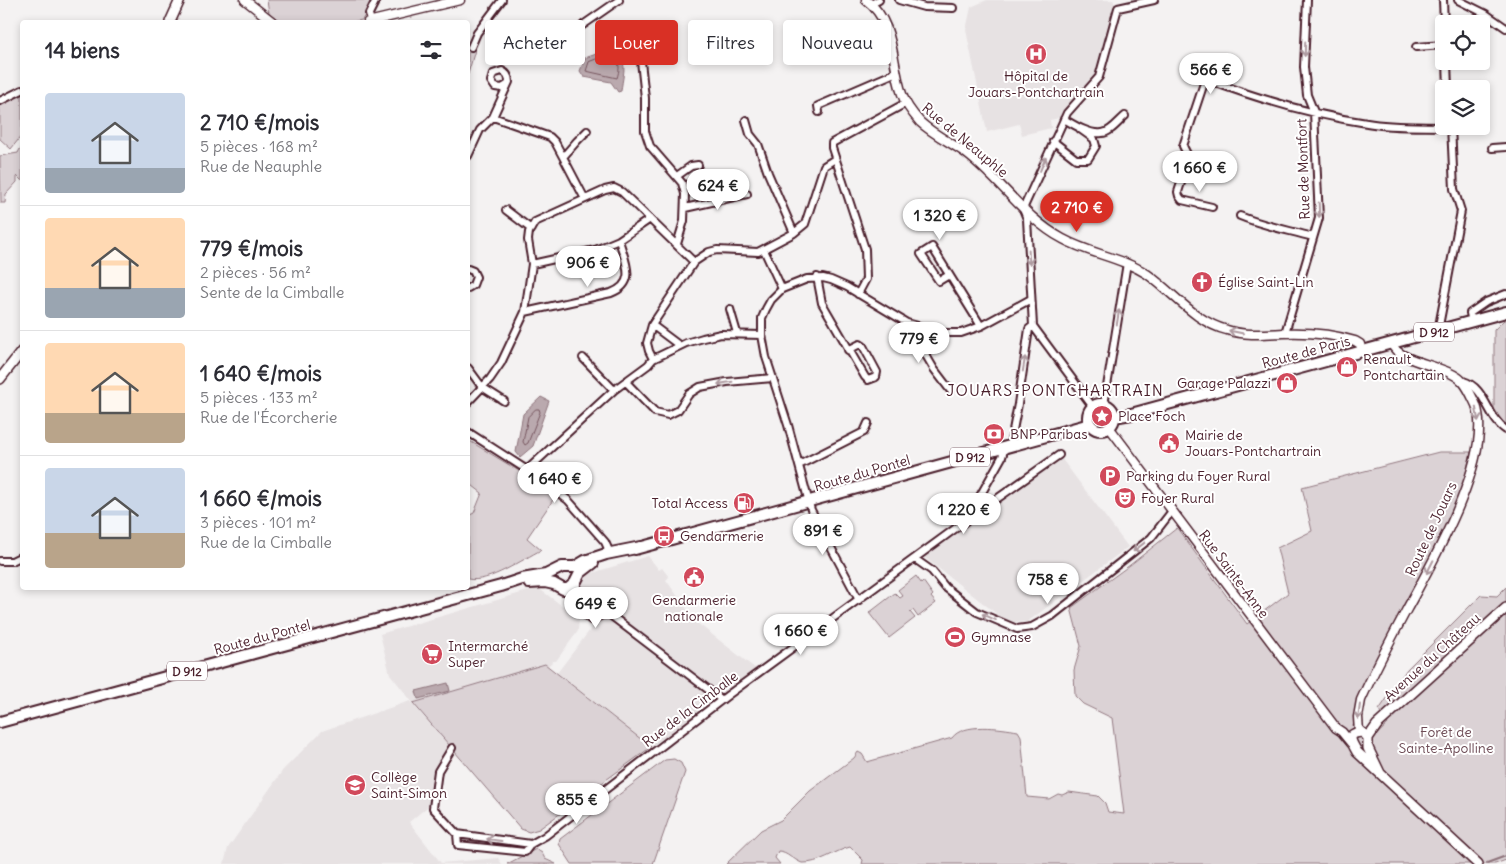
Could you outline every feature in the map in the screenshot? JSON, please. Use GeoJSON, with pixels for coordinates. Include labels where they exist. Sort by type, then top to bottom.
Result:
{"type":"FeatureCollection","features":[{"type":"Feature","properties":{"kind":"main road"},"geometry":{"type":"LineString","coordinates":[[171,20],[180,0]]}},
{"type":"Feature","properties":{"kind":"main road","name":"Route de Paris"},"geometry":{"type":"LineString","coordinates":[[1112,422],[1131,414],[1506,312]]}},
{"type":"Feature","properties":{"kind":"main road"},"geometry":{"type":"LineString","coordinates":[[0,378],[20,353]]}},
{"type":"Feature","properties":{"kind":"main road"},"geometry":{"type":"LineString","coordinates":[[1096,405],[1104,405],[1111,410],[1112,422],[1099,430],[1090,424],[1089,413],[1096,405]]}},
{"type":"Feature","properties":{"kind":"main road","name":"Route du Pontel"},"geometry":{"type":"LineString","coordinates":[[0,722],[522,579],[563,568],[575,567],[590,559],[610,553],[641,547],[809,502],[1090,424]]}},
{"type":"Feature","properties":{"kind":"main road","name":"Route du Pontel"},"geometry":{"type":"LineString","coordinates":[[501,586],[536,582],[560,587],[571,587],[583,570],[592,564],[641,547]]}},
{"type":"Feature","properties":{"kind":"main road"},"geometry":{"type":"LineString","coordinates":[[560,587],[554,578],[563,568],[573,570],[576,580]]}},
{"type":"Feature","properties":{"kind":"main road","name":"Avenue du Château"},"geometry":{"type":"LineString","coordinates":[[1354,746],[1352,738],[1362,736],[1377,725],[1506,608]]}},
{"type":"Feature","properties":{"kind":"main road"},"geometry":{"type":"LineString","coordinates":[[1354,746],[1361,750],[1362,736]]}},
{"type":"Feature","properties":{"kind":"main road","name":"Route de Jouars"},"geometry":{"type":"LineString","coordinates":[[1362,736],[1380,773]]}},
{"type":"Feature","properties":{"kind":"main road","name":"Route de Jouars"},"geometry":{"type":"LineString","coordinates":[[1354,746],[1368,763],[1478,864]]}},
{"type":"Feature","properties":{"kind":"street"},"geometry":{"type":"LineString","coordinates":[[244,0],[270,20]]}},
{"type":"Feature","properties":{"kind":"street"},"geometry":{"type":"LineString","coordinates":[[370,20],[369,14],[376,0]]}},
{"type":"Feature","properties":{"kind":"street"},"geometry":{"type":"LineString","coordinates":[[378,20],[460,0]]}},
{"type":"Feature","properties":{"kind":"street"},"geometry":{"type":"LineString","coordinates":[[471,47],[477,33],[502,0]]}},
{"type":"Feature","properties":{"kind":"street"},"geometry":{"type":"LineString","coordinates":[[585,24],[619,0]]}},
{"type":"Feature","properties":{"kind":"street"},"geometry":{"type":"LineString","coordinates":[[899,0],[924,7],[953,8]]}},
{"type":"Feature","properties":{"kind":"street"},"geometry":{"type":"LineString","coordinates":[[1093,407],[1033,326],[1027,219],[1023,209],[1067,113],[1099,77],[1118,8],[1154,0]]}},
{"type":"Feature","properties":{"kind":"street","name":"Rue de Montfort"},"geometry":{"type":"LineString","coordinates":[[1285,333],[1320,218],[1314,112],[1307,95],[1304,67],[1307,0]]}},
{"type":"Feature","properties":{"kind":"street"},"geometry":{"type":"LineString","coordinates":[[1443,0],[1444,15]]}},
{"type":"Feature","properties":{"kind":"street"},"geometry":{"type":"LineString","coordinates":[[1458,0],[1486,14],[1506,28]]}},
{"type":"Feature","properties":{"kind":"street","name":"Rue de Neauphle"},"geometry":{"type":"LineString","coordinates":[[873,3],[885,25],[902,93],[913,114],[923,124],[966,154],[999,183],[1023,209],[1063,239],[1127,263],[1147,274],[1206,323],[1250,335],[1317,333],[1352,340],[1360,344],[1362,351]]}},
{"type":"Feature","properties":{"kind":"street"},"geometry":{"type":"LineString","coordinates":[[1416,47],[1435,46]]}},
{"type":"Feature","properties":{"kind":"street"},"geometry":{"type":"LineString","coordinates":[[641,65],[645,98],[645,131],[650,146],[677,176],[682,183],[685,194],[685,208],[677,244]]}},
{"type":"Feature","properties":{"kind":"street"},"geometry":{"type":"LineString","coordinates":[[819,112],[818,106],[897,72]]}},
{"type":"Feature","properties":{"kind":"street"},"geometry":{"type":"LineString","coordinates":[[1212,207],[1187,201],[1179,196],[1178,192],[1188,161],[1187,154],[1182,146],[1208,80],[1241,92],[1314,112],[1368,124],[1435,126]]}},
{"type":"Feature","properties":{"kind":"street"},"geometry":{"type":"LineString","coordinates":[[470,152],[480,130],[493,117],[507,85]]}},
{"type":"Feature","properties":{"kind":"street"},"geometry":{"type":"LineString","coordinates":[[0,102],[20,91]]}},
{"type":"Feature","properties":{"kind":"street"},"geometry":{"type":"LineString","coordinates":[[858,294],[866,279],[865,249],[835,159],[832,143],[906,103]]}},
{"type":"Feature","properties":{"kind":"street"},"geometry":{"type":"LineString","coordinates":[[1080,129],[1102,134],[1125,116]]}},
{"type":"Feature","properties":{"kind":"street"},"geometry":{"type":"LineString","coordinates":[[493,117],[550,137],[555,142],[585,200]]}},
{"type":"Feature","properties":{"kind":"street"},"geometry":{"type":"LineString","coordinates":[[1054,141],[1076,159],[1088,160],[1096,146],[1094,139],[1064,119]]}},
{"type":"Feature","properties":{"kind":"street"},"geometry":{"type":"LineString","coordinates":[[746,120],[750,134],[758,144],[768,173],[794,233]]}},
{"type":"Feature","properties":{"kind":"street"},"geometry":{"type":"LineString","coordinates":[[563,157],[587,131]]}},
{"type":"Feature","properties":{"kind":"street"},"geometry":{"type":"LineString","coordinates":[[1438,331],[1461,211],[1454,189],[1451,135]]}},
{"type":"Feature","properties":{"kind":"street"},"geometry":{"type":"LineString","coordinates":[[1492,148],[1506,147]]}},
{"type":"Feature","properties":{"kind":"street"},"geometry":{"type":"LineString","coordinates":[[653,359],[647,343],[652,325],[694,262],[709,252],[717,250],[751,253],[764,250],[794,233],[806,224],[824,166],[835,159]]}},
{"type":"Feature","properties":{"kind":"street"},"geometry":{"type":"LineString","coordinates":[[677,176],[691,166],[698,165]]}},
{"type":"Feature","properties":{"kind":"street"},"geometry":{"type":"LineString","coordinates":[[470,400],[502,363],[525,312],[532,264],[528,240],[530,229],[535,222],[605,190],[614,188],[622,192],[694,262]]}},
{"type":"Feature","properties":{"kind":"street"},"geometry":{"type":"LineString","coordinates":[[685,208],[747,194]]}},
{"type":"Feature","properties":{"kind":"street"},"geometry":{"type":"LineString","coordinates":[[506,210],[530,229]]}},
{"type":"Feature","properties":{"kind":"street"},"geometry":{"type":"LineString","coordinates":[[1240,216],[1264,226],[1281,228],[1313,237]]}},
{"type":"Feature","properties":{"kind":"street"},"geometry":{"type":"LineString","coordinates":[[532,264],[595,250],[619,240],[650,219]]}},
{"type":"Feature","properties":{"kind":"street"},"geometry":{"type":"LineString","coordinates":[[525,312],[611,294],[622,289],[628,279],[628,273],[619,240]]}},
{"type":"Feature","properties":{"kind":"street"},"geometry":{"type":"LineString","coordinates":[[949,275],[938,281],[921,254],[932,247],[980,326]]}},
{"type":"Feature","properties":{"kind":"street"},"geometry":{"type":"LineString","coordinates":[[764,250],[782,289]]}},
{"type":"Feature","properties":{"kind":"street"},"geometry":{"type":"LineString","coordinates":[[1104,405],[1127,263]]}},
{"type":"Feature","properties":{"kind":"street"},"geometry":{"type":"LineString","coordinates":[[470,270],[473,271],[476,280],[470,287]]}},
{"type":"Feature","properties":{"kind":"street"},"geometry":{"type":"LineString","coordinates":[[859,600],[811,510],[766,357],[762,335],[762,318],[766,309],[782,289],[797,282],[817,278],[831,280],[907,323],[943,333],[961,333],[980,326],[1031,299]]}},
{"type":"Feature","properties":{"kind":"street"},"geometry":{"type":"LineString","coordinates":[[817,278],[822,303],[848,350],[868,380],[876,377],[878,372],[863,346],[860,344],[848,350]]}},
{"type":"Feature","properties":{"kind":"street"},"geometry":{"type":"LineString","coordinates":[[1472,322],[1470,313],[1486,302],[1506,294]]}},
{"type":"Feature","properties":{"kind":"street"},"geometry":{"type":"LineString","coordinates":[[730,309],[737,333]]}},
{"type":"Feature","properties":{"kind":"street"},"geometry":{"type":"LineString","coordinates":[[907,323],[934,369],[950,390]]}},
{"type":"Feature","properties":{"kind":"street"},"geometry":{"type":"LineString","coordinates":[[652,325],[680,346]]}},
{"type":"Feature","properties":{"kind":"street"},"geometry":{"type":"LineString","coordinates":[[974,516],[971,512],[1007,447],[1018,404],[1029,329],[1033,326]]}},
{"type":"Feature","properties":{"kind":"street"},"geometry":{"type":"LineString","coordinates":[[527,470],[614,390],[653,359],[680,346],[721,334],[762,335]]}},
{"type":"Feature","properties":{"kind":"street"},"geometry":{"type":"LineString","coordinates":[[1392,344],[1397,353],[1447,372],[1463,382],[1469,383],[1478,390],[1498,425],[1506,430]]}},
{"type":"Feature","properties":{"kind":"street"},"geometry":{"type":"LineString","coordinates":[[583,358],[614,390]]}},
{"type":"Feature","properties":{"kind":"street"},"geometry":{"type":"LineString","coordinates":[[470,371],[482,387],[504,401]]}},
{"type":"Feature","properties":{"kind":"street"},"geometry":{"type":"LineString","coordinates":[[626,382],[654,412],[668,415],[678,410],[689,394],[700,387],[727,382],[773,378]]}},
{"type":"Feature","properties":{"kind":"street","name":"Route de Jouars"},"geometry":{"type":"LineString","coordinates":[[1362,736],[1358,717],[1361,700],[1451,524],[1469,476],[1479,441],[1476,406],[1463,382]]}},
{"type":"Feature","properties":{"kind":"street"},"geometry":{"type":"LineString","coordinates":[[799,465],[864,432],[868,422]]}},
{"type":"Feature","properties":{"kind":"street","name":"Rue Sainte-Anne"},"geometry":{"type":"LineString","coordinates":[[1112,422],[1172,511],[1325,714],[1354,746]]}},
{"type":"Feature","properties":{"kind":"street"},"geometry":{"type":"LineString","coordinates":[[470,433],[527,470],[568,500],[604,542],[610,553]]}},
{"type":"Feature","properties":{"kind":"street","name":"Rue de la Cimballe"},"geometry":{"type":"LineString","coordinates":[[457,834],[458,845],[525,852],[531,844],[545,836],[722,700],[1059,455]]}},
{"type":"Feature","properties":{"kind":"street"},"geometry":{"type":"LineString","coordinates":[[915,559],[932,571],[945,587],[977,612],[1017,629],[1032,627],[1052,616],[1151,538],[1172,511]]}},
{"type":"Feature","properties":{"kind":"street"},"geometry":{"type":"LineString","coordinates":[[0,561],[12,561],[20,557]]}},
{"type":"Feature","properties":{"kind":"street"},"geometry":{"type":"LineString","coordinates":[[576,580],[577,589],[589,610],[591,620]]}},
{"type":"Feature","properties":{"kind":"street"},"geometry":{"type":"LineString","coordinates":[[560,587],[571,595],[583,613],[591,620]]}},
{"type":"Feature","properties":{"kind":"street"},"geometry":{"type":"LineString","coordinates":[[591,620],[602,614],[610,614],[722,700]]}},
{"type":"Feature","properties":{"kind":"street"},"geometry":{"type":"LineString","coordinates":[[1342,732],[1362,736]]}},
{"type":"Feature","properties":{"kind":"street"},"geometry":{"type":"LineString","coordinates":[[452,748],[438,771],[433,808],[457,834],[531,844]]}},
{"type":"Feature","properties":{"kind":"shaded area","name":"Hôpital de Jouars-Pontchartrain"},"geometry":{"type":"Polygon","coordinates":[[[987,0],[1113,0],[1116,6],[1095,79],[1059,118],[1050,120],[1051,128],[1022,135],[1019,124],[987,132],[966,30],[971,7],[987,0]]]}},
{"type":"Feature","properties":{"kind":"shaded area"},"geometry":{"type":"Polygon","coordinates":[[[1061,458],[1128,547],[1027,622],[1014,622],[1002,618],[924,557],[1061,458]]]}},
{"type":"Feature","properties":{"kind":"shaded area"},"geometry":{"type":"Polygon","coordinates":[[[648,556],[659,570],[662,568],[669,577],[666,580],[696,622],[756,669],[651,747],[557,673],[596,622],[582,590],[584,578],[592,573],[648,556]]]}},
{"type":"Feature","properties":{"kind":"shaded area"},"geometry":{"type":"Polygon","coordinates":[[[538,588],[579,618],[578,631],[556,661],[553,661],[548,666],[545,664],[413,703],[390,674],[380,634],[538,588]]]}},
{"type":"Feature","properties":{"kind":"shaded area","name":"Collège Saint-Simon"},"geometry":{"type":"Polygon","coordinates":[[[410,701],[452,749],[437,770],[437,799],[409,822],[441,863],[498,858],[502,864],[224,864],[228,848],[283,770],[322,731],[410,701]]]}},
{"type":"Feature","properties":{"kind":"green space"},"geometry":{"type":"Polygon","coordinates":[[[267,0],[375,0],[362,20],[278,20],[269,13],[267,0]]]}},
{"type":"Feature","properties":{"kind":"green space"},"geometry":{"type":"Polygon","coordinates":[[[470,48],[475,50],[470,67],[470,48]]]}},
{"type":"Feature","properties":{"kind":"green space"},"geometry":{"type":"Polygon","coordinates":[[[20,93],[20,138],[11,149],[0,139],[0,102],[20,93]]]}},
{"type":"Feature","properties":{"kind":"green space"},"geometry":{"type":"Polygon","coordinates":[[[20,149],[20,179],[17,176],[17,182],[6,194],[5,203],[1,203],[0,156],[18,153],[20,149]]]}},
{"type":"Feature","properties":{"kind":"green space"},"geometry":{"type":"Polygon","coordinates":[[[1506,318],[1506,428],[1494,417],[1494,330],[1506,318]]]}},
{"type":"Feature","properties":{"kind":"green space"},"geometry":{"type":"Polygon","coordinates":[[[470,441],[557,494],[527,538],[541,550],[495,574],[476,580],[470,579],[470,515],[474,513],[482,493],[470,484],[470,441]]]}},
{"type":"Feature","properties":{"kind":"green space","name":"Forêt de Sainte-Apolline"},"geometry":{"type":"Polygon","coordinates":[[[1439,452],[1471,452],[1460,497],[1405,608],[1357,712],[1353,726],[1370,741],[1388,724],[1379,710],[1407,669],[1481,595],[1497,596],[1506,587],[1506,860],[1495,864],[862,864],[863,860],[850,847],[808,863],[802,863],[785,852],[778,851],[775,858],[780,864],[726,864],[761,830],[781,820],[810,791],[854,758],[858,752],[862,754],[867,762],[952,738],[957,733],[973,728],[983,727],[1018,731],[1021,736],[1027,797],[1049,799],[1058,794],[1062,795],[1069,792],[1098,796],[1105,803],[1108,812],[1124,814],[1112,718],[1083,704],[1075,696],[1074,670],[1081,646],[1071,608],[1177,528],[1247,624],[1288,593],[1277,548],[1312,531],[1302,487],[1439,452]]]}},
{"type":"Feature","properties":{"kind":"green space"},"geometry":{"type":"Polygon","coordinates":[[[916,576],[921,583],[923,581],[936,603],[918,617],[913,610],[910,612],[915,618],[889,638],[869,613],[895,593],[900,598],[903,596],[898,590],[916,576]]]}},
{"type":"Feature","properties":{"kind":"green space"},"geometry":{"type":"Polygon","coordinates":[[[545,664],[651,747],[539,829],[529,832],[521,829],[413,703],[545,664]]]}},
{"type":"Feature","properties":{"kind":"green space"},"geometry":{"type":"Polygon","coordinates":[[[674,759],[681,763],[685,772],[653,864],[572,864],[559,844],[560,839],[665,760],[674,759]]]}},
{"type":"Feature","properties":{"kind":"green space"},"geometry":{"type":"Polygon","coordinates":[[[536,849],[542,853],[545,859],[556,864],[507,864],[536,849]]]}},
{"type":"Feature","properties":{"kind":"water"},"geometry":{"type":"Polygon","coordinates":[[[595,54],[595,65],[624,65],[621,91],[618,92],[611,82],[584,77],[580,71],[582,65],[585,65],[585,58],[595,54]]]}},
{"type":"Feature","properties":{"kind":"water"},"geometry":{"type":"Polygon","coordinates":[[[541,397],[549,401],[533,446],[520,457],[516,452],[523,414],[541,397]]]}},
{"type":"Feature","properties":{"kind":"water"},"geometry":{"type":"Polygon","coordinates":[[[448,683],[450,691],[418,699],[416,691],[448,683]]]}},
{"type":"Feature","properties":{"kind":"waterway"},"geometry":{"type":"LineString","coordinates":[[1487,863],[1506,856]]}},
{"type":"Feature","properties":{"kind":"place","name":"Hôpital de Jouars-Pontchartrain"},"geometry":{"type":"Point","coordinates":[1036,54]}},
{"type":"Feature","properties":{"kind":"place","name":"Église Saint-Lin"},"geometry":{"type":"Point","coordinates":[1202,282]}},
{"type":"Feature","properties":{"kind":"place","name":"Renault Pontchartain"},"geometry":{"type":"Point","coordinates":[1347,367]}},
{"type":"Feature","properties":{"kind":"place","name":"Garage Palazzi"},"geometry":{"type":"Point","coordinates":[1287,383]}},
{"type":"Feature","properties":{"kind":"place","name":"Place Foch"},"geometry":{"type":"Point","coordinates":[1102,416]}},
{"type":"Feature","properties":{"kind":"place","name":"BNP Paribas"},"geometry":{"type":"Point","coordinates":[994,434]}},
{"type":"Feature","properties":{"kind":"place","name":"Mairie de Jouars-Pontchartrain"},"geometry":{"type":"Point","coordinates":[1169,443]}},
{"type":"Feature","properties":{"kind":"place","name":"Parking du Foyer Rural"},"geometry":{"type":"Point","coordinates":[1110,476]}},
{"type":"Feature","properties":{"kind":"place","name":"Foyer Rural"},"geometry":{"type":"Point","coordinates":[1125,498]}},
{"type":"Feature","properties":{"kind":"place","name":"Total Access"},"geometry":{"type":"Point","coordinates":[744,503]}},
{"type":"Feature","properties":{"kind":"place","name":"Gendarmerie"},"geometry":{"type":"Point","coordinates":[664,536]}},
{"type":"Feature","properties":{"kind":"place","name":"Gendarmerie nationale"},"geometry":{"type":"Point","coordinates":[694,577]}},
{"type":"Feature","properties":{"kind":"place","name":"Gymnase"},"geometry":{"type":"Point","coordinates":[955,637]}},
{"type":"Feature","properties":{"kind":"place","name":"Intermarché Super"},"geometry":{"type":"Point","coordinates":[432,654]}},
{"type":"Feature","properties":{"kind":"place","name":"Collège Saint-Simon"},"geometry":{"type":"Point","coordinates":[355,785]}},
{"type":"Feature","properties":{"kind":"district","name":"JOUARS-PONTCHARTRAIN"},"geometry":{"type":"Point","coordinates":[1055,390]}}]}
